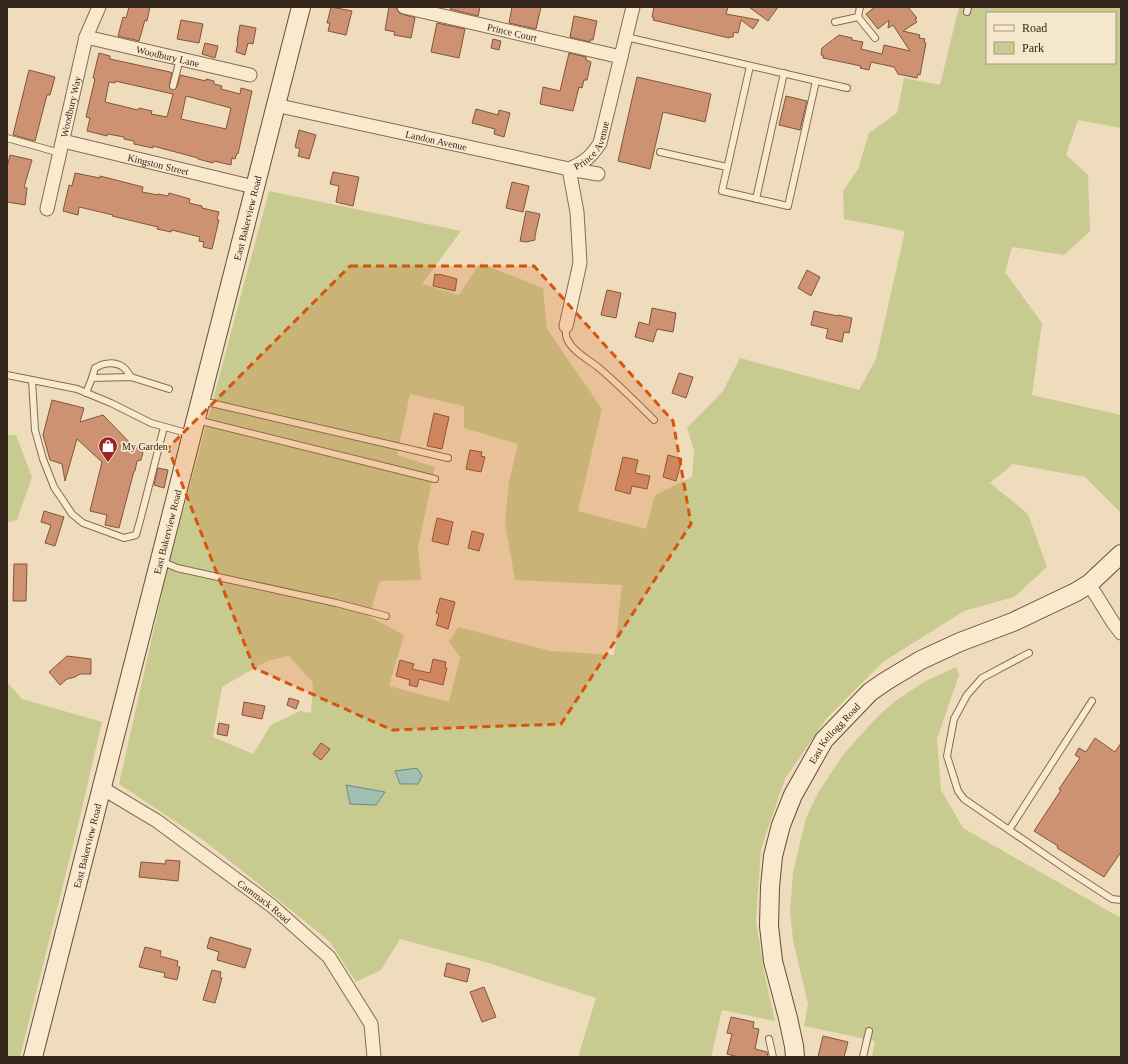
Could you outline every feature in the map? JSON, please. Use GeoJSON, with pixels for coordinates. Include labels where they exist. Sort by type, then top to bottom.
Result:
{"type":"FeatureCollection","features":[{"type":"Feature","properties":{"kind":"main road","name":"East Bakerview Road"},"geometry":{"type":"LineString","coordinates":[[33,1057],[301,7]]}},
{"type":"Feature","properties":{"kind":"main road","name":"East Kellogg Road"},"geometry":{"type":"LineString","coordinates":[[794,1057],[794,1046],[788,1018],[773,961],[769,926],[770,887],[773,856],[781,826],[793,795],[824,740],[870,692],[921,660],[960,642],[1014,622],[1066,598],[1089,584],[1121,554]]}},
{"type":"Feature","properties":{"kind":"street","name":"Woodbury Way"},"geometry":{"type":"LineString","coordinates":[[47,209],[86,37],[99,7]]}},
{"type":"Feature","properties":{"kind":"street","name":"Prince Court"},"geometry":{"type":"LineString","coordinates":[[404,7],[621,57]]}},
{"type":"Feature","properties":{"kind":"street","name":"Prince Avenue"},"geometry":{"type":"LineString","coordinates":[[566,326],[580,263],[577,212],[570,169],[584,162],[594,153],[600,143],[633,7]]}},
{"type":"Feature","properties":{"kind":"street","name":"Woodbury Lane"},"geometry":{"type":"LineString","coordinates":[[86,37],[250,75]]}},
{"type":"Feature","properties":{"kind":"street","name":"Landon Avenue"},"geometry":{"type":"LineString","coordinates":[[275,105],[598,174]]}},
{"type":"Feature","properties":{"kind":"street","name":"Kingston Street"},"geometry":{"type":"LineString","coordinates":[[61,147],[254,187]]}},
{"type":"Feature","properties":{"kind":"street"},"geometry":{"type":"LineString","coordinates":[[1089,584],[1121,633]]}},
{"type":"Feature","properties":{"kind":"street","name":"Cammack Road"},"geometry":{"type":"LineString","coordinates":[[102,788],[157,821],[272,906],[330,957],[371,1024],[374,1057]]}},
{"type":"Feature","properties":{"kind":"lane"},"geometry":{"type":"LineString","coordinates":[[858,18],[860,7]]}},
{"type":"Feature","properties":{"kind":"lane"},"geometry":{"type":"LineString","coordinates":[[834,22],[858,18]]}},
{"type":"Feature","properties":{"kind":"lane"},"geometry":{"type":"LineString","coordinates":[[858,18],[875,38]]}},
{"type":"Feature","properties":{"kind":"lane"},"geometry":{"type":"LineString","coordinates":[[626,37],[847,88]]}},
{"type":"Feature","properties":{"kind":"lane"},"geometry":{"type":"LineString","coordinates":[[173,86],[180,59]]}},
{"type":"Feature","properties":{"kind":"lane"},"geometry":{"type":"LineString","coordinates":[[750,66],[722,191],[788,206],[816,81]]}},
{"type":"Feature","properties":{"kind":"lane"},"geometry":{"type":"LineString","coordinates":[[756,198],[784,73]]}},
{"type":"Feature","properties":{"kind":"lane"},"geometry":{"type":"LineString","coordinates":[[7,138],[61,147]]}},
{"type":"Feature","properties":{"kind":"lane"},"geometry":{"type":"LineString","coordinates":[[660,152],[728,167]]}},
{"type":"Feature","properties":{"kind":"lane"},"geometry":{"type":"LineString","coordinates":[[566,326],[567,339],[577,351],[599,368],[654,420]]}},
{"type":"Feature","properties":{"kind":"lane"},"geometry":{"type":"LineString","coordinates":[[86,393],[95,368],[102,363],[113,363],[123,367],[131,378]]}},
{"type":"Feature","properties":{"kind":"lane"},"geometry":{"type":"LineString","coordinates":[[7,375],[77,389],[112,403],[151,424],[164,427],[194,427],[436,479]]}},
{"type":"Feature","properties":{"kind":"lane"},"geometry":{"type":"LineString","coordinates":[[92,378],[131,378],[169,388]]}},
{"type":"Feature","properties":{"kind":"lane"},"geometry":{"type":"LineString","coordinates":[[32,380],[35,430],[43,459],[54,487],[72,514],[84,523],[124,538],[136,535],[164,427]]}},
{"type":"Feature","properties":{"kind":"lane"},"geometry":{"type":"LineString","coordinates":[[201,400],[448,458]]}},
{"type":"Feature","properties":{"kind":"lane"},"geometry":{"type":"LineString","coordinates":[[159,560],[184,569],[336,603],[386,616]]}},
{"type":"Feature","properties":{"kind":"lane"},"geometry":{"type":"LineString","coordinates":[[1029,653],[982,678],[967,694],[954,720],[947,756],[958,791],[964,799],[1081,879],[1112,898],[1121,900]]}},
{"type":"Feature","properties":{"kind":"lane"},"geometry":{"type":"LineString","coordinates":[[1009,830],[1092,701]]}},
{"type":"Feature","properties":{"kind":"lane"},"geometry":{"type":"LineString","coordinates":[[863,1057],[869,1031]]}},
{"type":"Feature","properties":{"kind":"lane"},"geometry":{"type":"LineString","coordinates":[[768,1039],[773,1057]]}},
{"type":"Feature","properties":{"kind":"highlighted area"},"geometry":{"type":"Polygon","coordinates":[[[350,266],[534,266],[673,421],[691,524],[561,724],[392,730],[254,668],[168,448],[350,266]]]}},
{"type":"Feature","properties":{"kind":"green space"},"geometry":{"type":"Polygon","coordinates":[[[959,7],[1121,7],[1121,128],[1078,120],[1066,155],[1088,175],[1090,231],[1064,255],[1012,247],[1005,272],[1042,323],[1032,395],[1121,415],[1121,513],[1085,477],[1013,464],[990,483],[1028,514],[1047,567],[1014,597],[964,611],[883,662],[826,719],[785,779],[761,849],[756,921],[765,977],[775,1021],[722,1010],[711,1057],[578,1057],[596,998],[485,962],[400,939],[381,970],[356,982],[330,942],[203,840],[119,784],[166,575],[269,191],[461,231],[422,284],[459,295],[480,263],[543,288],[547,329],[602,409],[578,511],[646,529],[655,495],[692,477],[694,451],[687,428],[723,391],[740,358],[859,390],[876,359],[905,231],[844,219],[843,191],[858,169],[869,133],[897,113],[904,78],[940,85],[959,7]],[[410,394],[397,455],[435,467],[418,547],[421,580],[380,581],[369,616],[404,635],[389,686],[449,702],[460,657],[449,642],[458,627],[551,651],[614,655],[622,585],[515,580],[505,523],[509,481],[518,444],[464,428],[464,406],[410,394]],[[289,656],[267,661],[222,687],[213,737],[253,754],[271,725],[300,711],[311,713],[313,683],[289,656]]]}},
{"type":"Feature","properties":{"kind":"green space"},"geometry":{"type":"Polygon","coordinates":[[[7,435],[16,435],[32,477],[17,520],[7,523],[7,435]]]}},
{"type":"Feature","properties":{"kind":"green space"},"geometry":{"type":"Polygon","coordinates":[[[956,667],[959,675],[937,739],[941,790],[963,828],[1119,917],[1121,916],[1121,1057],[872,1057],[875,1041],[804,1026],[808,1004],[793,940],[790,912],[793,873],[806,818],[819,791],[843,755],[876,718],[895,701],[924,682],[956,667]]]}},
{"type":"Feature","properties":{"kind":"green space"},"geometry":{"type":"Polygon","coordinates":[[[7,682],[22,699],[102,722],[20,1057],[7,1057],[7,682]]]}},
{"type":"Feature","properties":{"kind":"water"},"geometry":{"type":"Polygon","coordinates":[[[417,768],[422,776],[418,784],[400,784],[395,771],[417,768]]]}},
{"type":"Feature","properties":{"kind":"water"},"geometry":{"type":"Polygon","coordinates":[[[346,785],[385,792],[376,805],[350,804],[346,785]]]}},
{"type":"Feature","properties":{"kind":"building"},"geometry":{"type":"Polygon","coordinates":[[[129,7],[150,7],[147,21],[145,20],[139,41],[118,36],[123,17],[126,18],[129,7]]]}},
{"type":"Feature","properties":{"kind":"building"},"geometry":{"type":"Polygon","coordinates":[[[331,7],[352,11],[346,35],[328,31],[330,23],[327,23],[331,7]]]}},
{"type":"Feature","properties":{"kind":"building"},"geometry":{"type":"Polygon","coordinates":[[[389,7],[396,7],[399,13],[415,18],[411,38],[394,35],[395,32],[385,30],[389,7]]]}},
{"type":"Feature","properties":{"kind":"building"},"geometry":{"type":"Polygon","coordinates":[[[451,7],[480,7],[478,16],[450,9],[451,7]]]}},
{"type":"Feature","properties":{"kind":"building"},"geometry":{"type":"Polygon","coordinates":[[[512,7],[541,7],[536,29],[509,23],[512,7]]]}},
{"type":"Feature","properties":{"kind":"building"},"geometry":{"type":"Polygon","coordinates":[[[654,7],[728,7],[726,14],[759,20],[753,29],[741,20],[738,33],[734,32],[733,37],[729,38],[653,20],[654,18],[652,17],[654,7]]]}},
{"type":"Feature","properties":{"kind":"building"},"geometry":{"type":"Polygon","coordinates":[[[749,7],[778,7],[768,21],[749,7]]]}},
{"type":"Feature","properties":{"kind":"building"},"geometry":{"type":"Polygon","coordinates":[[[875,7],[908,7],[917,18],[915,19],[917,22],[903,31],[920,35],[919,38],[925,39],[924,42],[926,43],[920,75],[918,74],[917,78],[898,74],[894,67],[871,62],[869,70],[860,68],[861,66],[823,58],[823,55],[821,55],[822,48],[839,35],[863,42],[861,49],[882,54],[884,45],[910,51],[893,25],[888,28],[889,20],[878,29],[866,14],[875,7]]]}},
{"type":"Feature","properties":{"kind":"building"},"geometry":{"type":"Polygon","coordinates":[[[574,16],[597,21],[593,40],[590,40],[590,42],[570,37],[574,16]]]}},
{"type":"Feature","properties":{"kind":"building"},"geometry":{"type":"Polygon","coordinates":[[[181,20],[203,24],[199,43],[177,39],[181,20]]]}},
{"type":"Feature","properties":{"kind":"building"},"geometry":{"type":"Polygon","coordinates":[[[437,23],[465,29],[459,58],[431,52],[437,23]]]}},
{"type":"Feature","properties":{"kind":"building"},"geometry":{"type":"Polygon","coordinates":[[[240,25],[256,28],[253,44],[248,43],[245,55],[236,52],[240,25]]]}},
{"type":"Feature","properties":{"kind":"building"},"geometry":{"type":"Polygon","coordinates":[[[493,39],[501,41],[499,50],[491,48],[493,39]]]}},
{"type":"Feature","properties":{"kind":"building"},"geometry":{"type":"Polygon","coordinates":[[[205,43],[218,46],[215,58],[202,54],[205,43]]]}},
{"type":"Feature","properties":{"kind":"building"},"geometry":{"type":"Polygon","coordinates":[[[99,53],[110,56],[110,59],[172,73],[169,87],[172,90],[177,87],[180,75],[206,81],[206,79],[214,81],[214,84],[222,86],[221,89],[240,94],[241,88],[252,91],[238,154],[237,153],[235,159],[232,158],[231,165],[214,161],[213,163],[153,146],[153,148],[134,144],[134,141],[124,139],[124,137],[108,134],[107,136],[87,131],[90,118],[86,117],[95,79],[93,78],[99,53]],[[115,81],[115,83],[109,82],[105,102],[138,110],[139,108],[152,111],[151,114],[167,117],[173,94],[115,81]],[[186,96],[181,119],[226,129],[231,108],[186,96]]]}},
{"type":"Feature","properties":{"kind":"building"},"geometry":{"type":"Polygon","coordinates":[[[569,53],[586,57],[586,60],[591,62],[587,80],[584,80],[582,88],[579,87],[573,111],[540,104],[543,87],[560,91],[569,53]]]}},
{"type":"Feature","properties":{"kind":"building"},"geometry":{"type":"Polygon","coordinates":[[[29,70],[55,77],[50,95],[47,95],[35,141],[13,135],[29,70]]]}},
{"type":"Feature","properties":{"kind":"building"},"geometry":{"type":"Polygon","coordinates":[[[637,77],[711,94],[705,122],[663,112],[650,169],[618,161],[637,77]]]}},
{"type":"Feature","properties":{"kind":"building"},"geometry":{"type":"Polygon","coordinates":[[[786,96],[807,101],[800,130],[779,125],[786,96]]]}},
{"type":"Feature","properties":{"kind":"building"},"geometry":{"type":"Polygon","coordinates":[[[476,109],[498,115],[499,110],[510,113],[504,137],[494,134],[495,129],[472,123],[476,109]]]}},
{"type":"Feature","properties":{"kind":"building"},"geometry":{"type":"Polygon","coordinates":[[[299,130],[316,135],[309,159],[298,156],[300,149],[295,147],[299,130]]]}},
{"type":"Feature","properties":{"kind":"building"},"geometry":{"type":"Polygon","coordinates":[[[10,155],[32,160],[24,187],[27,188],[25,205],[7,202],[7,167],[10,155]]]}},
{"type":"Feature","properties":{"kind":"building"},"geometry":{"type":"Polygon","coordinates":[[[333,172],[359,177],[353,206],[336,202],[339,186],[330,184],[333,172]]]}},
{"type":"Feature","properties":{"kind":"building"},"geometry":{"type":"Polygon","coordinates":[[[75,173],[100,178],[100,176],[143,187],[142,192],[168,196],[169,193],[190,199],[189,203],[202,206],[202,208],[219,212],[217,219],[219,220],[212,249],[203,247],[204,242],[199,241],[200,237],[172,230],[171,232],[157,229],[158,227],[79,207],[78,215],[63,211],[69,185],[72,186],[75,173]]]}},
{"type":"Feature","properties":{"kind":"building"},"geometry":{"type":"Polygon","coordinates":[[[512,182],[529,186],[523,212],[506,208],[512,182]]]}},
{"type":"Feature","properties":{"kind":"building"},"geometry":{"type":"Polygon","coordinates":[[[526,211],[540,214],[535,240],[526,242],[520,241],[526,211]]]}},
{"type":"Feature","properties":{"kind":"building"},"geometry":{"type":"Polygon","coordinates":[[[807,270],[820,277],[811,296],[798,288],[807,270]]]}},
{"type":"Feature","properties":{"kind":"building"},"geometry":{"type":"Polygon","coordinates":[[[435,274],[457,279],[455,291],[433,286],[435,274]]]}},
{"type":"Feature","properties":{"kind":"building"},"geometry":{"type":"Polygon","coordinates":[[[607,290],[621,293],[616,318],[601,315],[607,290]]]}},
{"type":"Feature","properties":{"kind":"building"},"geometry":{"type":"Polygon","coordinates":[[[652,308],[676,313],[673,332],[657,329],[653,342],[635,337],[639,322],[649,325],[652,308]]]}},
{"type":"Feature","properties":{"kind":"building"},"geometry":{"type":"Polygon","coordinates":[[[814,311],[852,318],[849,333],[844,332],[842,342],[826,338],[828,329],[811,325],[814,311]]]}},
{"type":"Feature","properties":{"kind":"building"},"geometry":{"type":"Polygon","coordinates":[[[679,373],[693,377],[686,398],[672,393],[679,373]]]}},
{"type":"Feature","properties":{"kind":"building","name":"My Garden"},"geometry":{"type":"Polygon","coordinates":[[[52,400],[84,408],[80,422],[103,415],[134,447],[137,447],[143,452],[141,460],[137,461],[119,528],[105,525],[107,515],[90,511],[102,462],[77,439],[65,481],[62,464],[50,460],[43,435],[52,400]]]}},
{"type":"Feature","properties":{"kind":"building"},"geometry":{"type":"Polygon","coordinates":[[[434,413],[449,417],[442,449],[427,446],[434,413]]]}},
{"type":"Feature","properties":{"kind":"building"},"geometry":{"type":"Polygon","coordinates":[[[470,450],[482,452],[481,456],[485,457],[481,472],[466,469],[470,450]]]}},
{"type":"Feature","properties":{"kind":"building"},"geometry":{"type":"Polygon","coordinates":[[[668,455],[682,459],[676,481],[663,477],[668,455]]]}},
{"type":"Feature","properties":{"kind":"building"},"geometry":{"type":"Polygon","coordinates":[[[623,457],[638,460],[635,473],[650,476],[647,489],[632,486],[630,494],[615,490],[623,457]]]}},
{"type":"Feature","properties":{"kind":"building"},"geometry":{"type":"Polygon","coordinates":[[[158,468],[168,470],[164,488],[154,485],[158,468]]]}},
{"type":"Feature","properties":{"kind":"building"},"geometry":{"type":"Polygon","coordinates":[[[44,511],[64,517],[55,546],[45,543],[51,525],[41,522],[44,511]]]}},
{"type":"Feature","properties":{"kind":"building"},"geometry":{"type":"Polygon","coordinates":[[[437,518],[453,522],[448,545],[432,541],[437,518]]]}},
{"type":"Feature","properties":{"kind":"building"},"geometry":{"type":"Polygon","coordinates":[[[472,531],[484,534],[479,551],[468,548],[472,531]]]}},
{"type":"Feature","properties":{"kind":"building"},"geometry":{"type":"Polygon","coordinates":[[[14,564],[27,564],[26,601],[13,601],[14,564]]]}},
{"type":"Feature","properties":{"kind":"building"},"geometry":{"type":"Polygon","coordinates":[[[440,598],[455,602],[448,629],[436,625],[439,614],[436,613],[440,598]]]}},
{"type":"Feature","properties":{"kind":"building"},"geometry":{"type":"Polygon","coordinates":[[[67,656],[91,659],[91,674],[80,674],[67,679],[60,685],[49,672],[67,656]]]}},
{"type":"Feature","properties":{"kind":"building"},"geometry":{"type":"Polygon","coordinates":[[[433,659],[446,662],[445,668],[447,668],[443,685],[419,679],[417,687],[409,685],[410,680],[396,676],[400,660],[414,664],[412,669],[430,673],[433,659]]]}},
{"type":"Feature","properties":{"kind":"building"},"geometry":{"type":"Polygon","coordinates":[[[289,698],[299,701],[296,709],[287,705],[289,698]]]}},
{"type":"Feature","properties":{"kind":"building"},"geometry":{"type":"Polygon","coordinates":[[[244,702],[265,706],[262,719],[242,715],[244,702]]]}},
{"type":"Feature","properties":{"kind":"building"},"geometry":{"type":"Polygon","coordinates":[[[219,723],[229,725],[227,736],[217,734],[219,723]]]}},
{"type":"Feature","properties":{"kind":"building"},"geometry":{"type":"Polygon","coordinates":[[[1095,738],[1115,752],[1121,743],[1121,852],[1104,877],[1057,848],[1058,846],[1034,831],[1061,790],[1059,789],[1080,758],[1075,755],[1079,748],[1086,752],[1095,738]]]}},
{"type":"Feature","properties":{"kind":"building"},"geometry":{"type":"Polygon","coordinates":[[[321,743],[330,749],[321,760],[313,754],[321,743]]]}},
{"type":"Feature","properties":{"kind":"building"},"geometry":{"type":"Polygon","coordinates":[[[166,860],[180,861],[178,881],[139,877],[141,862],[165,864],[166,860]]]}},
{"type":"Feature","properties":{"kind":"building"},"geometry":{"type":"Polygon","coordinates":[[[210,937],[251,949],[245,968],[217,960],[219,952],[207,948],[210,937]]]}},
{"type":"Feature","properties":{"kind":"building"},"geometry":{"type":"Polygon","coordinates":[[[145,947],[161,951],[160,956],[178,961],[177,966],[180,967],[177,980],[164,977],[165,973],[139,967],[145,947]]]}},
{"type":"Feature","properties":{"kind":"building"},"geometry":{"type":"Polygon","coordinates":[[[447,963],[470,969],[467,982],[444,976],[447,963]]]}},
{"type":"Feature","properties":{"kind":"building"},"geometry":{"type":"Polygon","coordinates":[[[212,970],[221,972],[220,977],[222,978],[215,1003],[203,1000],[212,970]]]}},
{"type":"Feature","properties":{"kind":"building"},"geometry":{"type":"Polygon","coordinates":[[[484,987],[496,1017],[482,1022],[470,992],[484,987]]]}},
{"type":"Feature","properties":{"kind":"building"},"geometry":{"type":"Polygon","coordinates":[[[731,1017],[754,1022],[753,1028],[759,1029],[755,1049],[767,1052],[768,1057],[738,1057],[727,1054],[732,1034],[727,1033],[731,1017]]]}},
{"type":"Feature","properties":{"kind":"building"},"geometry":{"type":"Polygon","coordinates":[[[823,1036],[848,1042],[844,1057],[818,1057],[823,1036]]]}},
{"type":"Feature","properties":{"kind":"place","name":"My Garden"},"geometry":{"type":"Point","coordinates":[108,463]}}]}
